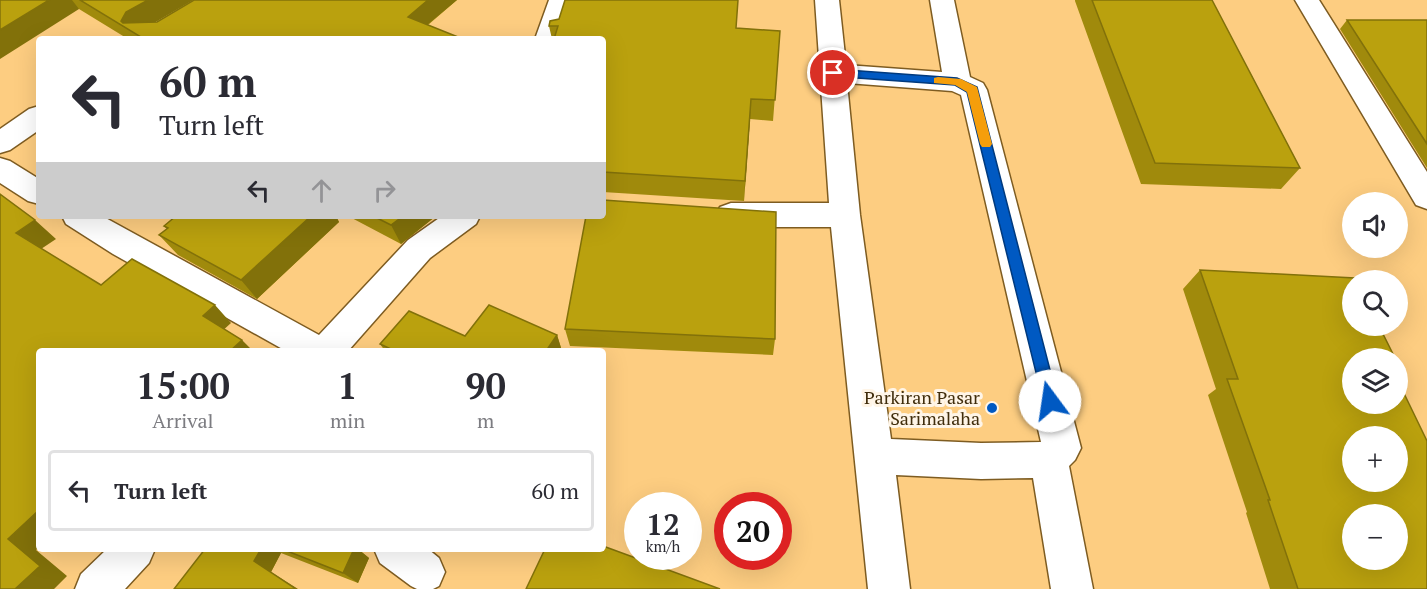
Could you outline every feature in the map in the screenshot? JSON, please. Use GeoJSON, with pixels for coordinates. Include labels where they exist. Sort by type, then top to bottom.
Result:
{"type":"FeatureCollection","features":[{"type":"Feature","properties":{"kind":"street"},"geometry":{"type":"LineString","coordinates":[[549,36],[561,0]]}},
{"type":"Feature","properties":{"kind":"street"},"geometry":{"type":"LineString","coordinates":[[827,0],[845,215],[889,589]]}},
{"type":"Feature","properties":{"kind":"street"},"geometry":{"type":"LineString","coordinates":[[942,0],[957,82]]}},
{"type":"Feature","properties":{"kind":"street"},"geometry":{"type":"LineString","coordinates":[[1307,0],[1427,196]]}},
{"type":"Feature","properties":{"kind":"street"},"geometry":{"type":"LineString","coordinates":[[833,73],[957,82],[973,90],[1062,448],[1049,460],[981,461],[875,456]]}},
{"type":"Feature","properties":{"kind":"street"},"geometry":{"type":"LineString","coordinates":[[0,143],[36,118]]}},
{"type":"Feature","properties":{"kind":"street"},"geometry":{"type":"LineString","coordinates":[[0,169],[36,191]]}},
{"type":"Feature","properties":{"kind":"street"},"geometry":{"type":"LineString","coordinates":[[704,213],[845,215]]}},
{"type":"Feature","properties":{"kind":"street"},"geometry":{"type":"LineString","coordinates":[[82,219],[312,348]]}},
{"type":"Feature","properties":{"kind":"street"},"geometry":{"type":"LineString","coordinates":[[329,348],[419,249],[461,219]]}},
{"type":"Feature","properties":{"kind":"street"},"geometry":{"type":"LineString","coordinates":[[1049,460],[1072,589]]}},
{"type":"Feature","properties":{"kind":"street"},"geometry":{"type":"LineString","coordinates":[[96,589],[132,552]]}},
{"type":"Feature","properties":{"kind":"street"},"geometry":{"type":"LineString","coordinates":[[398,552],[425,572]]}},
{"type":"Feature","properties":{"kind":"building"},"geometry":{"type":"Polygon","coordinates":[[[0,0],[49,0],[0,30],[0,0]]]}},
{"type":"Feature","properties":{"kind":"building"},"geometry":{"type":"Polygon","coordinates":[[[80,0],[148,0],[126,12],[121,21],[123,23],[157,22],[194,0],[428,0],[408,17],[456,36],[139,36],[80,0]]]}},
{"type":"Feature","properties":{"kind":"building"},"geometry":{"type":"Polygon","coordinates":[[[565,0],[738,0],[736,28],[780,31],[775,100],[751,99],[745,181],[606,172],[606,36],[555,36],[558,26],[549,26],[550,21],[559,19],[565,0]]]}},
{"type":"Feature","properties":{"kind":"building"},"geometry":{"type":"Polygon","coordinates":[[[1092,0],[1212,0],[1300,168],[1155,163],[1092,0]]]}},
{"type":"Feature","properties":{"kind":"building"},"geometry":{"type":"Polygon","coordinates":[[[1347,20],[1427,20],[1427,144],[1347,20]]]}},
{"type":"Feature","properties":{"kind":"building"},"geometry":{"type":"Polygon","coordinates":[[[0,194],[35,220],[16,233],[101,285],[132,259],[215,305],[203,316],[242,340],[233,348],[36,348],[36,513],[8,539],[40,566],[15,589],[0,589],[0,194]]]}},
{"type":"Feature","properties":{"kind":"building"},"geometry":{"type":"Polygon","coordinates":[[[606,200],[776,212],[775,339],[565,329],[585,219],[606,219],[606,200]]]}},
{"type":"Feature","properties":{"kind":"building"},"geometry":{"type":"Polygon","coordinates":[[[172,219],[308,219],[241,280],[159,235],[168,228],[164,226],[172,219]]]}},
{"type":"Feature","properties":{"kind":"building"},"geometry":{"type":"Polygon","coordinates":[[[379,219],[399,219],[391,225],[379,219]]]}},
{"type":"Feature","properties":{"kind":"building"},"geometry":{"type":"Polygon","coordinates":[[[1200,270],[1342,277],[1342,336],[1384,336],[1390,348],[1342,348],[1342,414],[1408,414],[1408,402],[1427,441],[1427,589],[1298,589],[1268,500],[1270,500],[1227,379],[1238,379],[1200,270]]]}},
{"type":"Feature","properties":{"kind":"building"},"geometry":{"type":"Polygon","coordinates":[[[489,305],[557,335],[548,348],[389,348],[380,344],[409,311],[465,336],[489,305]]]}},
{"type":"Feature","properties":{"kind":"building"},"geometry":{"type":"Polygon","coordinates":[[[606,547],[624,554],[624,570],[668,570],[720,589],[526,589],[544,552],[606,552],[606,547]]]}},
{"type":"Feature","properties":{"kind":"building"},"geometry":{"type":"Polygon","coordinates":[[[203,552],[259,552],[254,561],[296,589],[174,589],[203,552]]]}},
{"type":"Feature","properties":{"kind":"building"},"geometry":{"type":"Polygon","coordinates":[[[290,552],[353,552],[343,573],[290,552]]]}},
{"type":"Feature","properties":{"kind":"slow traffic"},"geometry":{"type":"LineString","coordinates":[[938,80],[957,82],[973,90],[986,144]]}},
{"type":"Feature","properties":{"kind":"place","name":"Parkiran Pasar Sarimalaha"},"geometry":{"type":"Point","coordinates":[992,408]}},
{"type":"Feature","properties":{"kind":"route"},"geometry":{"type":"LineString","coordinates":[[833,73],[957,82],[973,90],[1050,401]]}}]}
